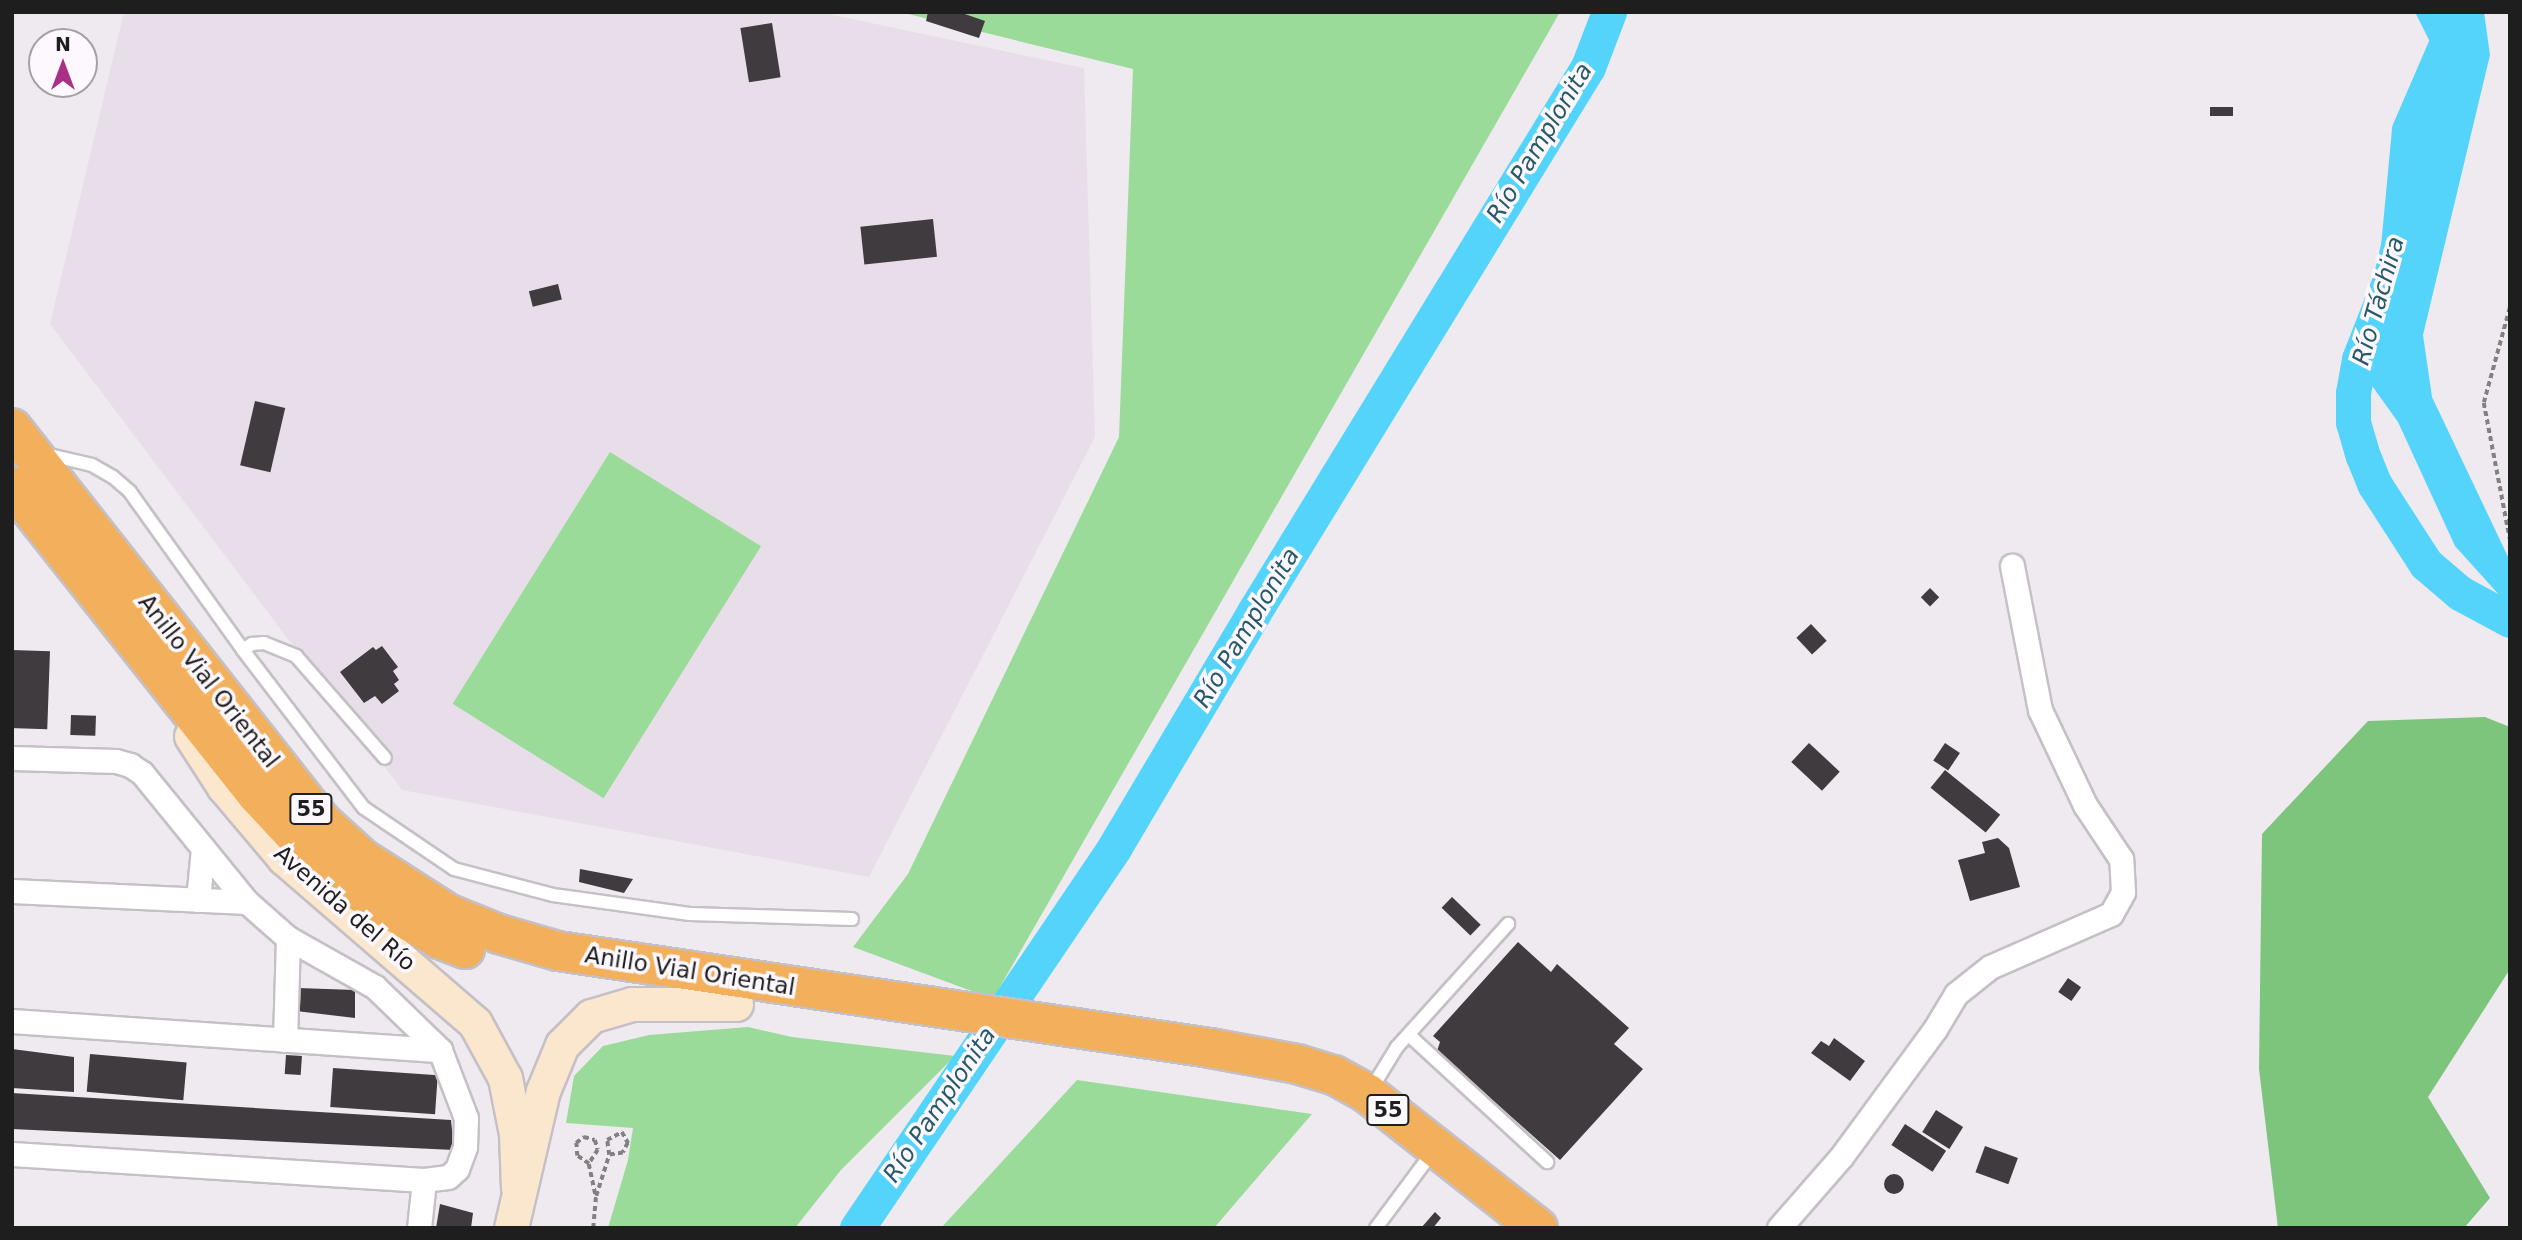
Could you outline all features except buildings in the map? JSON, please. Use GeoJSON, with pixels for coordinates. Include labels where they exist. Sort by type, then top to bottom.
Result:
{"type":"FeatureCollection","features":[{"type":"Feature","properties":{"kind":"highway","name":"Anillo Vial Oriental"},"geometry":{"type":"LineString","coordinates":[[21,439],[282,775],[320,820],[363,859],[449,914],[499,934],[744,997]]}},
{"type":"Feature","properties":{"kind":"highway","name":"Anillo Vial Oriental"},"geometry":{"type":"LineString","coordinates":[[12,486],[104,606],[257,795],[301,842],[354,889],[439,939],[491,958],[555,976],[744,997],[1209,1062],[1297,1064],[1334,1076],[1368,1094],[1538,1228]]}},
{"type":"Feature","properties":{"kind":"highway","name":"Anillo Vial Oriental"},"geometry":{"type":"LineString","coordinates":[[1209,1062],[1324,1098],[1359,1114],[1426,1161],[1505,1228]]}},
{"type":"Feature","properties":{"kind":"main road","name":"Avenida del Río"},"geometry":{"type":"LineString","coordinates":[[104,606],[224,787],[284,858],[475,1023],[505,1078],[516,1134],[518,1188]]}},
{"type":"Feature","properties":{"kind":"main road","name":"Avenida del Río"},"geometry":{"type":"LineString","coordinates":[[511,1228],[518,1188],[543,1091],[562,1045],[592,1016],[632,1004],[744,997]]}},
{"type":"Feature","properties":{"kind":"street"},"geometry":{"type":"LineString","coordinates":[[1779,1228],[1841,1157],[1935,1028],[1956,994],[1990,967],[2111,914],[2123,892],[2121,859],[2085,805],[2040,710],[2012,566]]}},
{"type":"Feature","properties":{"kind":"street"},"geometry":{"type":"LineString","coordinates":[[12,758],[116,761],[131,765],[142,773],[247,902],[288,937],[375,987],[440,1050],[466,1118],[463,1158],[448,1177],[424,1180],[12,1154]]}},
{"type":"Feature","properties":{"kind":"street"},"geometry":{"type":"LineString","coordinates":[[198,900],[203,848]]}},
{"type":"Feature","properties":{"kind":"street"},"geometry":{"type":"LineString","coordinates":[[12,891],[247,902]]}},
{"type":"Feature","properties":{"kind":"street"},"geometry":{"type":"LineString","coordinates":[[285,1040],[288,937]]}},
{"type":"Feature","properties":{"kind":"street"},"geometry":{"type":"LineString","coordinates":[[12,1021],[440,1050]]}},
{"type":"Feature","properties":{"kind":"street"},"geometry":{"type":"LineString","coordinates":[[419,1228],[424,1180]]}},
{"type":"Feature","properties":{"kind":"lane"},"geometry":{"type":"LineString","coordinates":[[21,439],[92,465],[121,484],[363,808],[454,869],[553,895],[690,914],[852,919]]}},
{"type":"Feature","properties":{"kind":"lane"},"geometry":{"type":"LineString","coordinates":[[243,650],[252,643],[264,643],[296,656],[385,758]]}},
{"type":"Feature","properties":{"kind":"lane"},"geometry":{"type":"LineString","coordinates":[[1368,1094],[1398,1047],[1507,924]]}},
{"type":"Feature","properties":{"kind":"lane"},"geometry":{"type":"LineString","coordinates":[[1409,1035],[1547,1162]]}},
{"type":"Feature","properties":{"kind":"lane"},"geometry":{"type":"LineString","coordinates":[[1376,1228],[1426,1161]]}},
{"type":"Feature","properties":{"kind":"path"},"geometry":{"type":"LineString","coordinates":[[2510,309],[2484,403],[2510,539]]}},
{"type":"Feature","properties":{"kind":"path"},"geometry":{"type":"LineString","coordinates":[[593,1228],[596,1196],[609,1155],[607,1140],[622,1132],[628,1143],[623,1153],[609,1155]]}},
{"type":"Feature","properties":{"kind":"path"},"geometry":{"type":"LineString","coordinates":[[589,1164],[598,1150],[595,1140],[584,1137],[576,1143],[577,1156],[589,1164],[596,1196]]}},
{"type":"Feature","properties":{"kind":"shaded area"},"geometry":{"type":"Polygon","coordinates":[[[124,12],[819,12],[1084,68],[1095,437],[869,877],[402,790],[50,324],[124,12]]]}},
{"type":"Feature","properties":{"kind":"green space"},"geometry":{"type":"Polygon","coordinates":[[[900,12],[1560,12],[993,999],[853,947],[908,874],[1119,437],[1133,69],[900,12]]]}},
{"type":"Feature","properties":{"kind":"green space"},"geometry":{"type":"Polygon","coordinates":[[[610,452],[761,546],[604,798],[453,704],[610,452]]]}},
{"type":"Feature","properties":{"kind":"green space"},"geometry":{"type":"Polygon","coordinates":[[[2485,717],[2510,727],[2510,969],[2428,1097],[2490,1198],[2464,1228],[2278,1228],[2259,1069],[2262,834],[2368,721],[2485,717]]]}},
{"type":"Feature","properties":{"kind":"green space"},"geometry":{"type":"Polygon","coordinates":[[[748,1027],[792,1037],[955,1056],[841,1170],[795,1228],[608,1228],[628,1160],[633,1128],[566,1123],[574,1076],[603,1046],[649,1035],[748,1027]]]}},
{"type":"Feature","properties":{"kind":"green space"},"geometry":{"type":"Polygon","coordinates":[[[1077,1080],[1312,1114],[1214,1228],[941,1228],[1077,1080]]]}},
{"type":"Feature","properties":{"kind":"water"},"geometry":{"type":"Polygon","coordinates":[[[2415,12],[2484,12],[2490,55],[2423,335],[2432,397],[2510,561],[2510,607],[2455,546],[2398,422],[2365,376],[2432,46],[2415,12]]]}},
{"type":"Feature","properties":{"kind":"waterway","name":"Río Pamplonita"},"geometry":{"type":"LineString","coordinates":[[857,1228],[1114,848],[1254,612],[1588,67],[1609,12]]}},
{"type":"Feature","properties":{"kind":"waterway","name":"Río Táchira"},"geometry":{"type":"LineString","coordinates":[[2460,12],[2409,130],[2398,246],[2390,280],[2359,359],[2353,393],[2353,422],[2375,485],[2426,564],[2460,593],[2510,620]]}}]}
